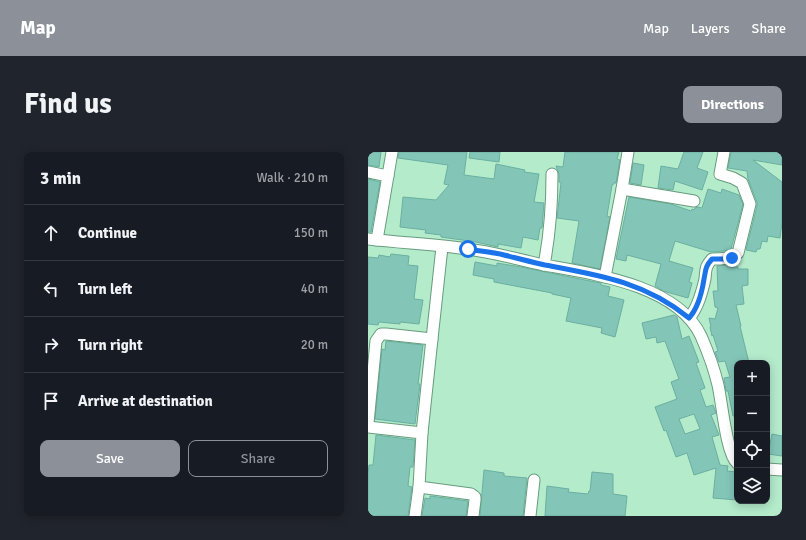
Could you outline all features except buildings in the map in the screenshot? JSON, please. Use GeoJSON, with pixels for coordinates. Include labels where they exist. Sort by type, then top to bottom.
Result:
{"type":"FeatureCollection","features":[{"type":"Feature","properties":{"kind":"street"},"geometry":{"type":"LineString","coordinates":[[392,152],[388,176],[372,240],[468,249],[502,254],[544,265],[573,269],[644,289],[676,307],[689,318],[700,335],[713,369],[718,386],[730,452],[734,460]]}},
{"type":"Feature","properties":{"kind":"street"},"geometry":{"type":"LineString","coordinates":[[605,277],[628,152]]}},
{"type":"Feature","properties":{"kind":"street"},"geometry":{"type":"LineString","coordinates":[[689,318],[695,312],[704,280],[706,265],[712,259],[732,258],[738,253],[750,204],[742,183],[733,178],[720,174],[724,152]]}},
{"type":"Feature","properties":{"kind":"street"},"geometry":{"type":"LineString","coordinates":[[368,172],[388,176]]}},
{"type":"Feature","properties":{"kind":"street"},"geometry":{"type":"LineString","coordinates":[[544,265],[550,234],[552,174]]}},
{"type":"Feature","properties":{"kind":"street"},"geometry":{"type":"LineString","coordinates":[[622,189],[694,201]]}},
{"type":"Feature","properties":{"kind":"street"},"geometry":{"type":"LineString","coordinates":[[415,516],[422,433],[442,246]]}},
{"type":"Feature","properties":{"kind":"street"},"geometry":{"type":"LineString","coordinates":[[368,423],[376,341],[378,337],[381,334],[386,334],[432,339]]}},
{"type":"Feature","properties":{"kind":"street"},"geometry":{"type":"LineString","coordinates":[[368,427],[422,433]]}},
{"type":"Feature","properties":{"kind":"street"},"geometry":{"type":"LineString","coordinates":[[770,469],[782,470]]}},
{"type":"Feature","properties":{"kind":"street"},"geometry":{"type":"LineString","coordinates":[[530,516],[534,480]]}},
{"type":"Feature","properties":{"kind":"street"},"geometry":{"type":"LineString","coordinates":[[418,487],[471,494],[475,497],[473,516]]}},
{"type":"Feature","properties":{"kind":"route"},"geometry":{"type":"LineString","coordinates":[[468,249],[502,254],[544,265],[573,269],[623,282],[644,289],[662,298],[689,318],[695,312],[704,280],[706,265],[712,259],[732,258]]}}]}
